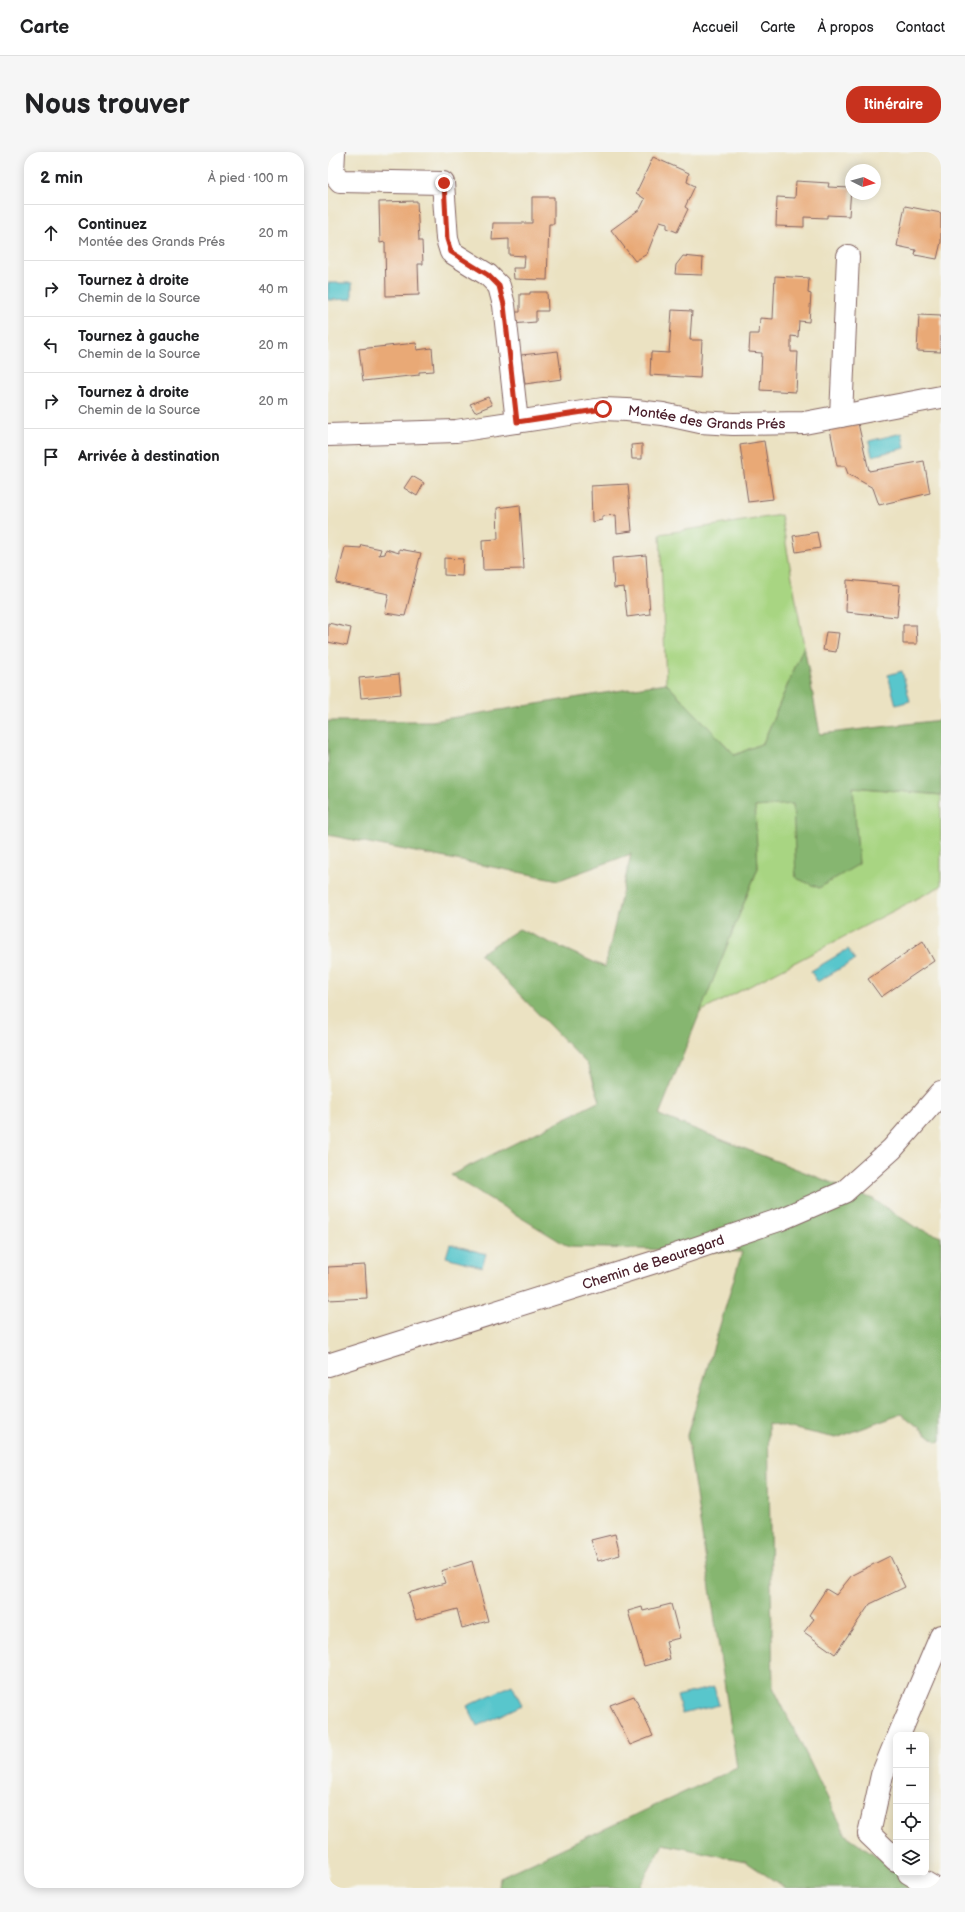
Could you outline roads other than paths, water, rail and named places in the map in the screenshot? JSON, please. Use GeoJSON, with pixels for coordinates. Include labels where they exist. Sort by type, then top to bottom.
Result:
{"type":"FeatureCollection","features":[{"type":"Feature","properties":{"kind":"street"},"geometry":{"type":"LineString","coordinates":[[334,152],[333,172],[340,181],[444,183],[447,239],[451,252],[488,275],[499,286],[504,305],[517,422]]}},
{"type":"Feature","properties":{"kind":"street"},"geometry":{"type":"LineString","coordinates":[[840,416],[848,256]]}},
{"type":"Feature","properties":{"kind":"street","name":"Montée des Grands Prés"},"geometry":{"type":"LineString","coordinates":[[328,435],[456,431],[603,409],[641,411],[700,422],[733,424],[804,423],[941,397]]}},
{"type":"Feature","properties":{"kind":"street","name":"Chemin de Beauregard"},"geometry":{"type":"LineString","coordinates":[[328,1365],[658,1261],[779,1220],[844,1192],[892,1149],[941,1093]]}},
{"type":"Feature","properties":{"kind":"street"},"geometry":{"type":"LineString","coordinates":[[900,1732],[941,1636]]}},
{"type":"Feature","properties":{"kind":"street"},"geometry":{"type":"LineString","coordinates":[[893,1748],[882,1775],[869,1834],[893,1857]]}},
{"type":"Feature","properties":{"kind":"street"},"geometry":{"type":"LineString","coordinates":[[914,1876],[934,1888]]}},
{"type":"Feature","properties":{"kind":"water"},"geometry":{"type":"Polygon","coordinates":[[[328,283],[352,283],[352,299],[328,300],[328,283]]]}},
{"type":"Feature","properties":{"kind":"water"},"geometry":{"type":"Polygon","coordinates":[[[902,433],[905,448],[872,456],[869,441],[902,433]]]}},
{"type":"Feature","properties":{"kind":"water"},"geometry":{"type":"Polygon","coordinates":[[[902,671],[910,701],[896,705],[888,675],[902,671]]]}},
{"type":"Feature","properties":{"kind":"water"},"geometry":{"type":"Polygon","coordinates":[[[848,949],[855,960],[817,982],[811,971],[848,949]]]}},
{"type":"Feature","properties":{"kind":"water"},"geometry":{"type":"Polygon","coordinates":[[[450,1244],[486,1254],[482,1267],[446,1257],[450,1244]]]}},
{"type":"Feature","properties":{"kind":"water"},"geometry":{"type":"Polygon","coordinates":[[[512,1685],[522,1705],[477,1726],[467,1706],[512,1685]]]}},
{"type":"Feature","properties":{"kind":"water"},"geometry":{"type":"Polygon","coordinates":[[[714,1687],[719,1705],[682,1714],[677,1696],[714,1687]]]}}]}
